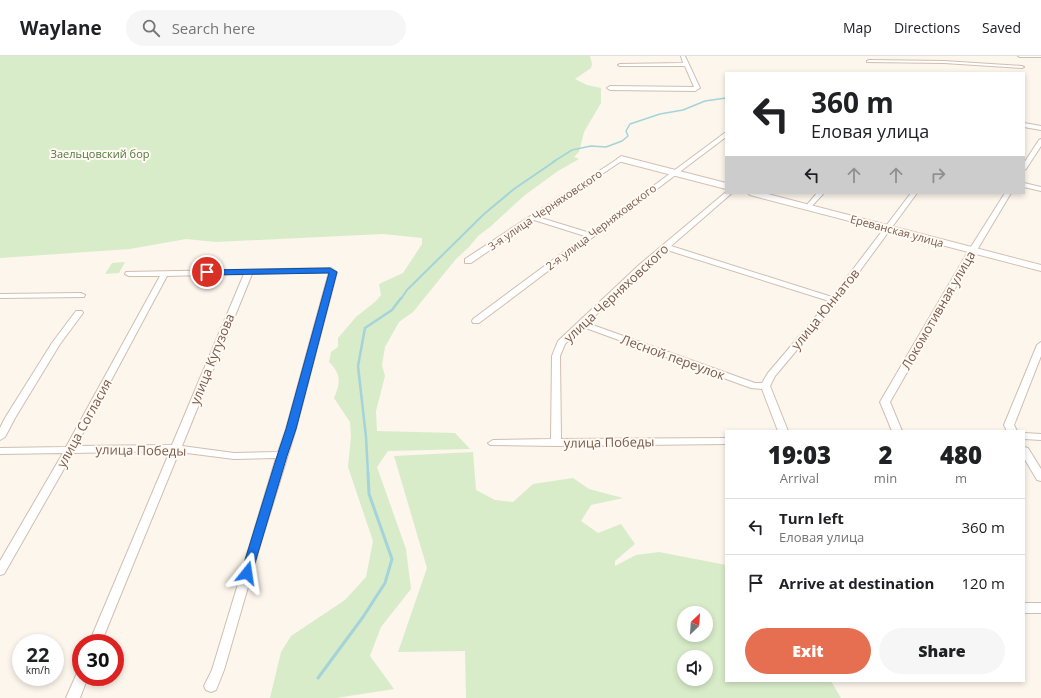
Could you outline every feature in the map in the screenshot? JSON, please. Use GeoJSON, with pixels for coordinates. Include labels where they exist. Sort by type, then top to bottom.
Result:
{"type":"FeatureCollection","features":[{"type":"Feature","properties":{"kind":"street"},"geometry":{"type":"LineString","coordinates":[[610,88],[698,88],[683,56]]}},
{"type":"Feature","properties":{"kind":"street"},"geometry":{"type":"LineString","coordinates":[[864,56],[873,66]]}},
{"type":"Feature","properties":{"kind":"street"},"geometry":{"type":"LineString","coordinates":[[1020,56],[1041,56]]}},
{"type":"Feature","properties":{"kind":"street"},"geometry":{"type":"LineString","coordinates":[[869,61],[944,62],[1022,67]]}},
{"type":"Feature","properties":{"kind":"street"},"geometry":{"type":"LineString","coordinates":[[620,65],[686,64]]}},
{"type":"Feature","properties":{"kind":"street"},"geometry":{"type":"LineString","coordinates":[[1025,124],[1041,128]]}},
{"type":"Feature","properties":{"kind":"street","name":"2-я улица Черняховского"},"geometry":{"type":"LineString","coordinates":[[476,321],[725,135]]}},
{"type":"Feature","properties":{"kind":"street"},"geometry":{"type":"LineString","coordinates":[[1025,166],[1041,141]]}},
{"type":"Feature","properties":{"kind":"street"},"geometry":{"type":"LineString","coordinates":[[621,159],[725,186]]}},
{"type":"Feature","properties":{"kind":"street","name":"3-я улица Черняховского"},"geometry":{"type":"LineString","coordinates":[[468,261],[621,159]]}},
{"type":"Feature","properties":{"kind":"street"},"geometry":{"type":"LineString","coordinates":[[1025,185],[1041,189]]}},
{"type":"Feature","properties":{"kind":"street","name":"улица Черняховского"},"geometry":{"type":"LineString","coordinates":[[556,443],[556,356],[561,343],[666,247],[728,194]]}},
{"type":"Feature","properties":{"kind":"street","name":"Ереванская улица"},"geometry":{"type":"LineString","coordinates":[[757,194],[1041,268]]}},
{"type":"Feature","properties":{"kind":"street"},"geometry":{"type":"LineString","coordinates":[[808,207],[820,194]]}},
{"type":"Feature","properties":{"kind":"street","name":"улица Юннатов"},"geometry":{"type":"LineString","coordinates":[[765,386],[771,375],[834,300],[913,194]]}},
{"type":"Feature","properties":{"kind":"street","name":"Локомотивная улица"},"geometry":{"type":"LineString","coordinates":[[897,430],[885,402],[973,250],[1007,194]]}},
{"type":"Feature","properties":{"kind":"street"},"geometry":{"type":"LineString","coordinates":[[534,218],[590,235]]}},
{"type":"Feature","properties":{"kind":"street"},"geometry":{"type":"LineString","coordinates":[[666,247],[834,300]]}},
{"type":"Feature","properties":{"kind":"street"},"geometry":{"type":"LineString","coordinates":[[129,274],[330,270],[333,272],[291,429],[218,670],[211,686]]}},
{"type":"Feature","properties":{"kind":"street","name":"улица Кутузова"},"geometry":{"type":"LineString","coordinates":[[99,634],[249,272]]}},
{"type":"Feature","properties":{"kind":"street","name":"улица Согласия"},"geometry":{"type":"LineString","coordinates":[[0,571],[70,449],[165,273]]}},
{"type":"Feature","properties":{"kind":"street"},"geometry":{"type":"LineString","coordinates":[[0,296],[81,295]]}},
{"type":"Feature","properties":{"kind":"street"},"geometry":{"type":"LineString","coordinates":[[0,437],[56,343],[79,313]]}},
{"type":"Feature","properties":{"kind":"street","name":"Лесной переулок"},"geometry":{"type":"LineString","coordinates":[[582,324],[754,386],[765,386]]}},
{"type":"Feature","properties":{"kind":"street"},"geometry":{"type":"LineString","coordinates":[[1011,430],[1008,425],[1041,345]]}},
{"type":"Feature","properties":{"kind":"street"},"geometry":{"type":"LineString","coordinates":[[765,386],[783,430]]}},
{"type":"Feature","properties":{"kind":"street"},"geometry":{"type":"LineString","coordinates":[[1025,436],[1041,437]]}},
{"type":"Feature","properties":{"kind":"street","name":"улица Победы"},"geometry":{"type":"LineString","coordinates":[[493,443],[725,441]]}},
{"type":"Feature","properties":{"kind":"street","name":"улица Победы"},"geometry":{"type":"LineString","coordinates":[[0,451],[176,448],[234,456],[282,456]]}},
{"type":"Feature","properties":{"kind":"street"},"geometry":{"type":"LineString","coordinates":[[1025,452],[1041,477]]}},
{"type":"Feature","properties":{"kind":"street"},"geometry":{"type":"LineString","coordinates":[[1025,608],[1041,608]]}},
{"type":"Feature","properties":{"kind":"street"},"geometry":{"type":"LineString","coordinates":[[73,698],[78,686]]}},
{"type":"Feature","properties":{"kind":"green space","name":"Заельцовский бор"},"geometry":{"type":"Polygon","coordinates":[[[0,56],[590,56],[592,64],[591,68],[575,79],[587,85],[601,88],[601,103],[584,132],[579,152],[574,157],[579,159],[558,171],[525,195],[478,236],[456,259],[413,312],[399,322],[385,347],[382,365],[385,376],[376,411],[377,431],[455,433],[470,449],[388,451],[377,467],[406,549],[411,589],[381,627],[370,656],[394,689],[336,698],[270,698],[281,652],[291,636],[345,600],[366,577],[373,541],[348,467],[351,437],[350,422],[334,398],[339,383],[339,378],[336,370],[329,362],[331,352],[338,347],[338,338],[356,317],[376,301],[381,295],[379,284],[403,273],[422,244],[422,238],[383,234],[216,242],[186,239],[130,249],[0,258],[0,56]]]}},
{"type":"Feature","properties":{"kind":"green space"},"geometry":{"type":"Polygon","coordinates":[[[125,262],[119,273],[105,274],[112,263],[125,262]]]}},
{"type":"Feature","properties":{"kind":"green space"},"geometry":{"type":"Polygon","coordinates":[[[473,452],[476,490],[495,500],[513,502],[533,484],[573,478],[589,489],[623,498],[591,505],[581,521],[598,533],[621,524],[635,544],[615,561],[615,566],[636,555],[659,552],[725,565],[725,682],[832,682],[841,698],[466,698],[465,651],[398,652],[427,568],[394,456],[473,452]]]}},
{"type":"Feature","properties":{"kind":"waterway"},"geometry":{"type":"LineString","coordinates":[[553,162],[572,150],[591,146],[606,147],[622,141],[628,136],[626,131],[630,124],[660,114],[683,110],[705,101],[725,98]]}},
{"type":"Feature","properties":{"kind":"waterway"},"geometry":{"type":"LineString","coordinates":[[401,299],[407,290],[484,214],[514,189],[555,161]]}},
{"type":"Feature","properties":{"kind":"waterway"},"geometry":{"type":"LineString","coordinates":[[368,474],[366,437],[358,366],[365,328],[392,310],[401,298]]}},
{"type":"Feature","properties":{"kind":"waterway"},"geometry":{"type":"LineString","coordinates":[[318,678],[363,617],[385,583],[392,559],[369,494],[368,473]]}},
{"type":"Feature","properties":{"kind":"route"},"geometry":{"type":"LineString","coordinates":[[207,272],[330,270],[333,272],[291,429],[253,549],[247,573]]}}]}
